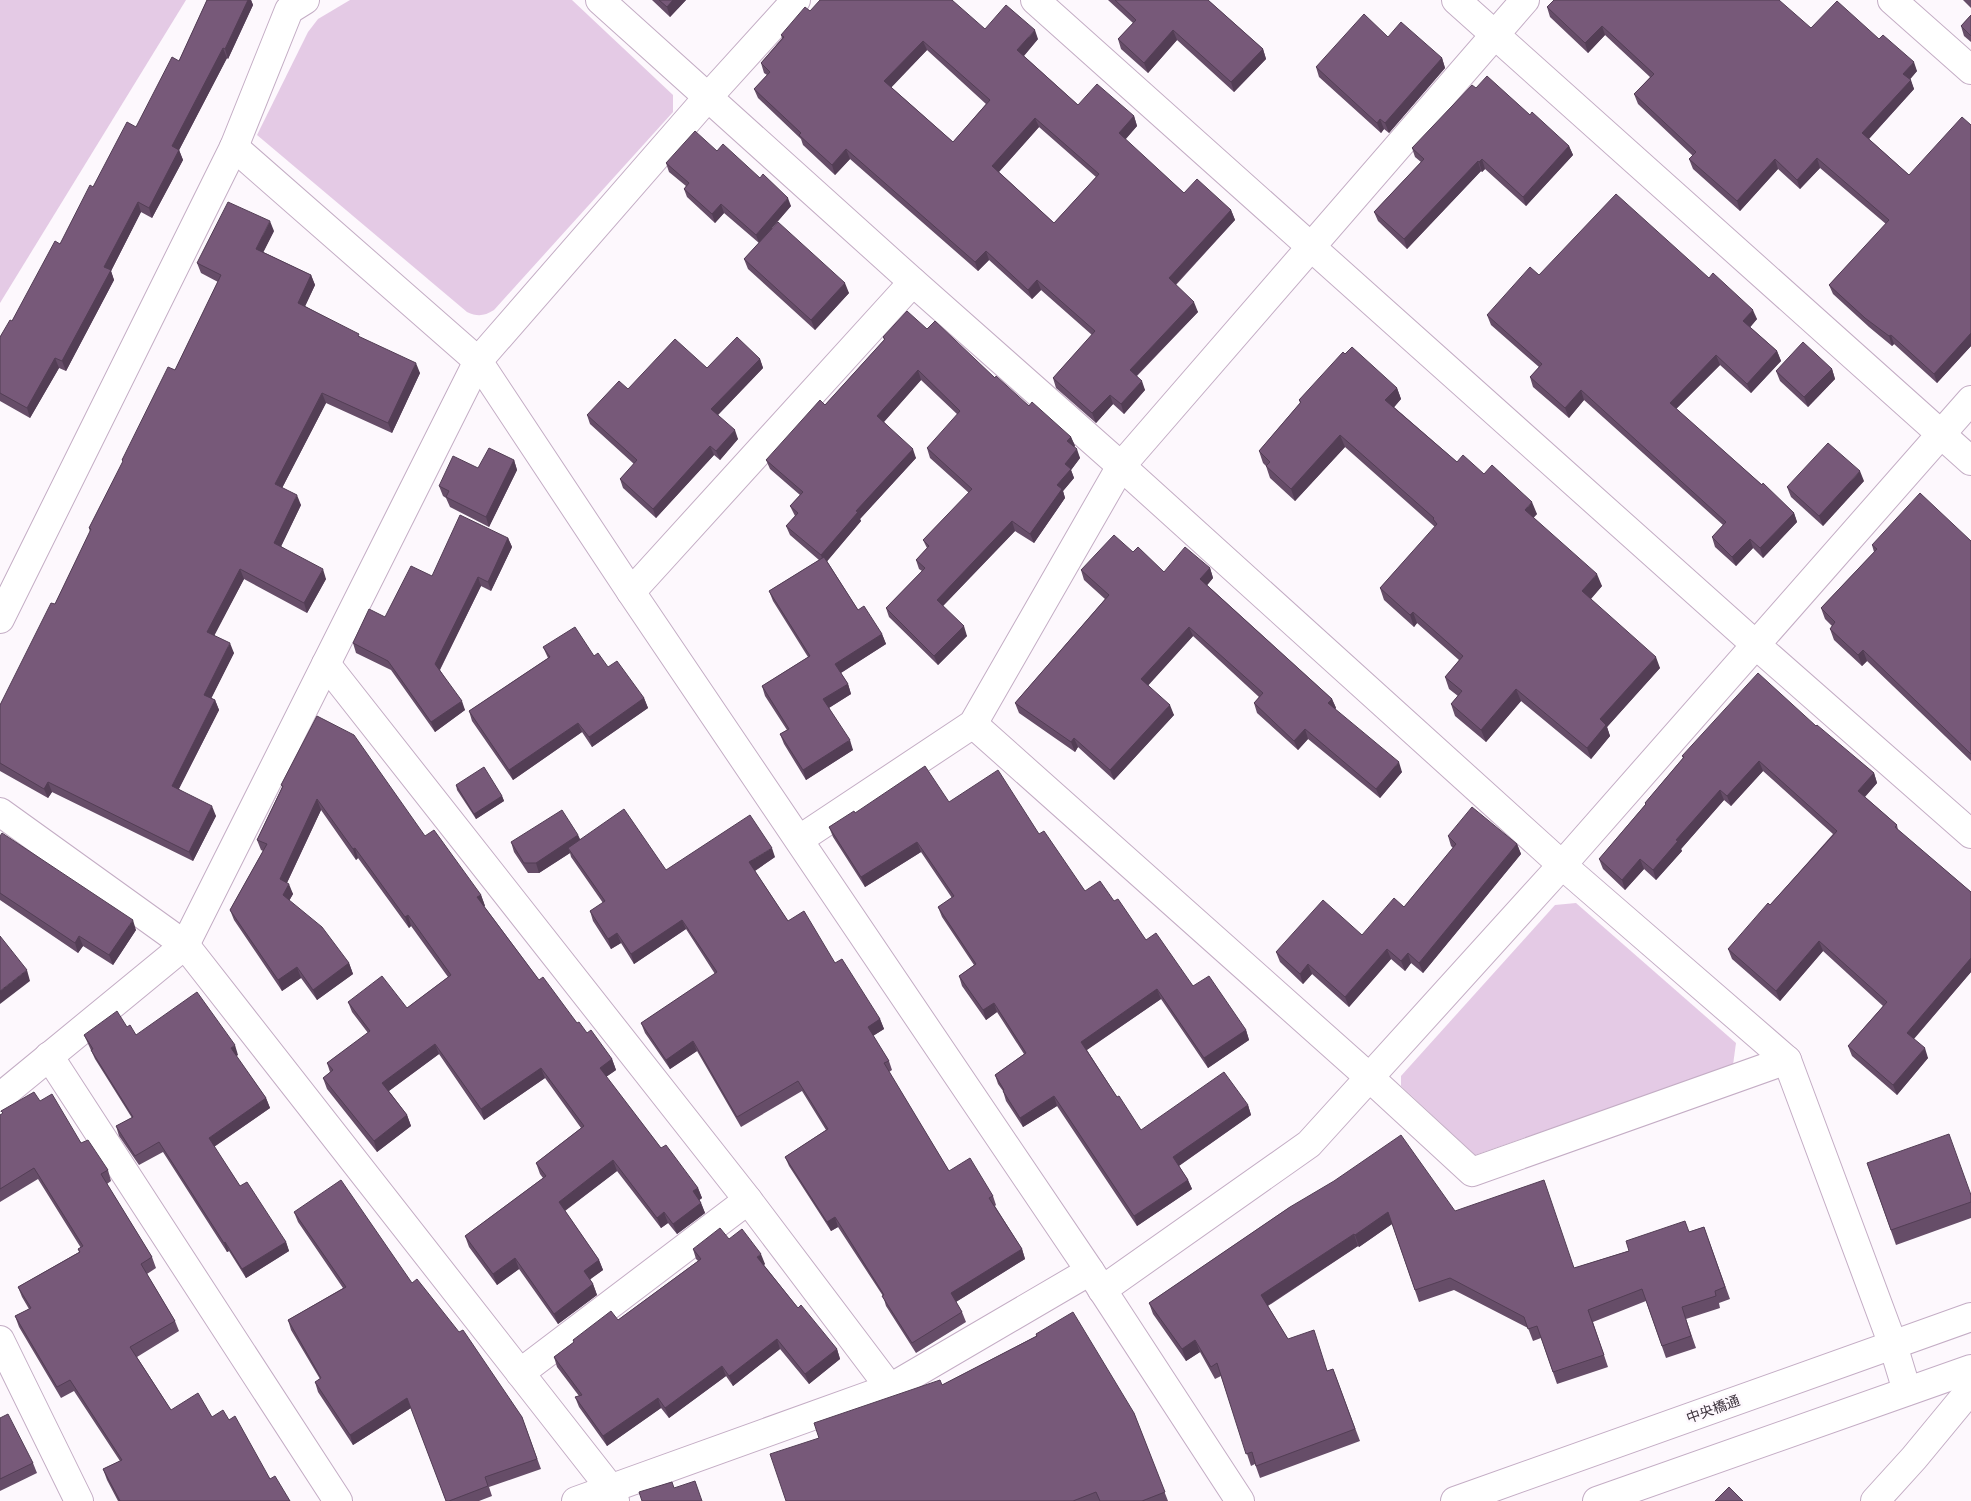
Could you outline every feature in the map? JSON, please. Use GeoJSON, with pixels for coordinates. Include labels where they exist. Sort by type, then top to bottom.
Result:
{"type":"FeatureCollection","features":[{"type":"Feature","properties":{"kind":"street"},"geometry":{"type":"LineString","coordinates":[[0,619],[234,147],[289,10],[305,0]]}},
{"type":"Feature","properties":{"kind":"street"},"geometry":{"type":"LineString","coordinates":[[600,0],[1562,864],[1787,1060],[1893,1345],[1907,1391]]}},
{"type":"Feature","properties":{"kind":"street"},"geometry":{"type":"LineString","coordinates":[[0,1097],[185,945],[478,361],[708,97],[796,0]]}},
{"type":"Feature","properties":{"kind":"street"},"geometry":{"type":"LineString","coordinates":[[1035,0],[1756,645],[1971,834]]}},
{"type":"Feature","properties":{"kind":"street"},"geometry":{"type":"LineString","coordinates":[[1456,0],[1971,460]]}},
{"type":"Feature","properties":{"kind":"street"},"geometry":{"type":"LineString","coordinates":[[800,839],[974,724],[1121,466],[1525,0]]}},
{"type":"Feature","properties":{"kind":"street"},"geometry":{"type":"LineString","coordinates":[[1892,0],[1971,70]]}},
{"type":"Feature","properties":{"kind":"street"},"geometry":{"type":"LineString","coordinates":[[234,147],[478,361],[631,592],[800,839],[1096,1280],[1240,1501]]}},
{"type":"Feature","properties":{"kind":"street"},"geometry":{"type":"LineString","coordinates":[[631,592],[913,282]]}},
{"type":"Feature","properties":{"kind":"street"},"geometry":{"type":"LineString","coordinates":[[576,1501],[613,1495],[890,1388],[1096,1280],[1309,1144],[1562,864],[1971,400]]}},
{"type":"Feature","properties":{"kind":"street"},"geometry":{"type":"LineString","coordinates":[[326,664],[748,1200],[890,1388]]}},
{"type":"Feature","properties":{"kind":"street"},"geometry":{"type":"LineString","coordinates":[[974,724],[1370,1078],[1472,1172],[1787,1060]]}},
{"type":"Feature","properties":{"kind":"street"},"geometry":{"type":"LineString","coordinates":[[0,812],[185,945],[520,1373],[613,1495]]}},
{"type":"Feature","properties":{"kind":"street"},"geometry":{"type":"LineString","coordinates":[[49,1056],[338,1501]]}},
{"type":"Feature","properties":{"kind":"street"},"geometry":{"type":"LineString","coordinates":[[520,1373],[748,1200]]}},
{"type":"Feature","properties":{"kind":"street","name":"中央橋通"},"geometry":{"type":"LineString","coordinates":[[1456,1501],[1971,1317]]}},
{"type":"Feature","properties":{"kind":"street"},"geometry":{"type":"LineString","coordinates":[[0,1340],[79,1501]]}},
{"type":"Feature","properties":{"kind":"street"},"geometry":{"type":"LineString","coordinates":[[1598,1501],[1971,1369]]}},
{"type":"Feature","properties":{"kind":"street"},"geometry":{"type":"LineString","coordinates":[[1880,1500],[1971,1389]]}},
{"type":"Feature","properties":{"kind":"shaded area"},"geometry":{"type":"Polygon","coordinates":[[[0,0],[186,0],[0,303],[0,0]]]}},
{"type":"Feature","properties":{"kind":"shaded area"},"geometry":{"type":"Polygon","coordinates":[[[350,0],[572,0],[673,95],[673,112],[494,310],[487,314],[474,315],[467,312],[257,135],[308,32],[318,19],[350,0]]]}},
{"type":"Feature","properties":{"kind":"shaded area"},"geometry":{"type":"Polygon","coordinates":[[[1576,903],[1736,1043],[1733,1065],[1475,1155],[1401,1086],[1401,1076],[1555,905],[1576,903]]]}},
{"type":"Feature","properties":{"kind":"building"},"geometry":{"type":"Polygon","coordinates":[[[207,0],[248,0],[225,49],[223,48],[172,146],[179,150],[149,208],[138,202],[104,267],[111,270],[62,361],[55,358],[27,408],[0,393],[0,337],[10,320],[12,321],[55,241],[60,244],[90,185],[93,187],[127,122],[136,127],[172,57],[179,61],[207,0]]]}},
{"type":"Feature","properties":{"kind":"building"},"geometry":{"type":"Polygon","coordinates":[[[659,0],[673,0],[667,7],[659,0]]]}},
{"type":"Feature","properties":{"kind":"building"},"geometry":{"type":"Polygon","coordinates":[[[820,0],[952,0],[985,29],[1006,5],[1035,30],[1017,50],[1078,105],[1097,84],[1134,116],[1119,133],[1184,193],[1197,179],[1231,210],[1169,278],[1194,302],[1130,370],[1142,381],[1121,404],[1110,395],[1092,413],[1053,378],[1095,331],[1037,280],[1028,290],[986,251],[975,262],[846,149],[832,165],[799,135],[801,133],[754,89],[770,72],[761,63],[784,37],[781,35],[805,7],[810,11],[820,0]],[[923,41],[884,81],[953,142],[990,100],[923,41]],[[1035,118],[992,166],[1054,223],[1099,174],[1035,118]]]}},
{"type":"Feature","properties":{"kind":"building"},"geometry":{"type":"Polygon","coordinates":[[[1115,0],[1208,0],[1263,49],[1231,82],[1173,30],[1144,63],[1118,39],[1136,20],[1115,0]]]}},
{"type":"Feature","properties":{"kind":"building"},"geometry":{"type":"Polygon","coordinates":[[[1554,0],[1779,0],[1811,28],[1837,1],[1879,39],[1883,35],[1914,62],[1903,74],[1911,80],[1862,133],[1909,175],[1962,117],[1971,125],[1971,333],[1934,374],[1891,335],[1889,336],[1865,318],[1829,285],[1889,220],[1817,158],[1797,180],[1775,159],[1737,201],[1689,159],[1696,152],[1634,94],[1654,74],[1602,26],[1585,43],[1547,7],[1554,0]]]}},
{"type":"Feature","properties":{"kind":"building"},"geometry":{"type":"Polygon","coordinates":[[[1364,14],[1388,37],[1401,22],[1442,58],[1385,123],[1380,119],[1377,123],[1316,67],[1364,14]]]}},
{"type":"Feature","properties":{"kind":"building"},"geometry":{"type":"Polygon","coordinates":[[[1971,15],[1971,36],[1961,26],[1971,15]]]}},
{"type":"Feature","properties":{"kind":"building"},"geometry":{"type":"Polygon","coordinates":[[[1487,76],[1530,115],[1532,112],[1569,146],[1523,197],[1482,159],[1478,161],[1404,239],[1374,212],[1424,159],[1412,148],[1472,85],[1476,88],[1487,76]]]}},
{"type":"Feature","properties":{"kind":"building"},"geometry":{"type":"Polygon","coordinates":[[[695,131],[717,151],[723,144],[760,178],[763,174],[788,198],[756,235],[721,204],[712,214],[684,189],[689,183],[666,163],[695,131]]]}},
{"type":"Feature","properties":{"kind":"building"},"geometry":{"type":"Polygon","coordinates":[[[1616,194],[1709,278],[1713,273],[1753,310],[1743,321],[1777,351],[1747,384],[1716,355],[1670,403],[1762,485],[1763,483],[1794,513],[1760,548],[1750,539],[1732,557],[1712,537],[1726,522],[1581,390],[1565,408],[1530,377],[1542,364],[1487,315],[1530,267],[1539,275],[1616,194]]]}},
{"type":"Feature","properties":{"kind":"building"},"geometry":{"type":"Polygon","coordinates":[[[228,202],[270,221],[256,249],[311,275],[298,303],[359,334],[358,336],[416,363],[388,423],[322,393],[275,484],[297,495],[274,543],[323,569],[304,603],[240,569],[207,632],[230,643],[204,695],[215,700],[172,786],[212,806],[189,852],[48,782],[44,789],[0,763],[0,705],[51,603],[55,604],[91,529],[89,528],[168,367],[175,370],[221,275],[197,263],[228,202]]]}},
{"type":"Feature","properties":{"kind":"building"},"geometry":{"type":"Polygon","coordinates":[[[778,222],[845,283],[811,320],[744,259],[778,222]]]}},
{"type":"Feature","properties":{"kind":"building"},"geometry":{"type":"Polygon","coordinates":[[[907,311],[927,329],[935,321],[995,378],[996,376],[1029,406],[1032,402],[1071,437],[1067,441],[1077,449],[1065,464],[1071,469],[1057,485],[1062,489],[1030,534],[1012,521],[937,600],[964,626],[934,656],[886,608],[925,568],[916,560],[929,546],[923,540],[972,489],[927,448],[960,411],[918,370],[877,416],[913,449],[856,511],[858,512],[821,555],[786,526],[798,513],[790,506],[803,492],[766,460],[820,400],[825,405],[885,339],[883,337],[907,311]]]}},
{"type":"Feature","properties":{"kind":"building"},"geometry":{"type":"Polygon","coordinates":[[[737,337],[760,359],[711,409],[735,430],[716,451],[710,446],[653,509],[620,479],[637,460],[587,415],[619,381],[628,389],[675,339],[707,368],[737,337]]]}},
{"type":"Feature","properties":{"kind":"building"},"geometry":{"type":"Polygon","coordinates":[[[1803,342],[1832,369],[1804,397],[1776,371],[1803,342]]]}},
{"type":"Feature","properties":{"kind":"building"},"geometry":{"type":"Polygon","coordinates":[[[1352,347],[1397,388],[1385,400],[1457,462],[1463,455],[1484,474],[1492,465],[1532,502],[1525,510],[1597,574],[1582,591],[1656,657],[1600,719],[1606,725],[1587,748],[1516,689],[1481,730],[1451,704],[1462,691],[1445,677],[1463,656],[1413,612],[1410,615],[1380,588],[1437,524],[1434,518],[1340,435],[1291,489],[1266,466],[1270,462],[1259,451],[1301,402],[1299,400],[1343,352],[1345,354],[1352,347]]]}},
{"type":"Feature","properties":{"kind":"building"},"geometry":{"type":"Polygon","coordinates":[[[1828,443],[1860,471],[1819,516],[1787,487],[1828,443]]]}},
{"type":"Feature","properties":{"kind":"building"},"geometry":{"type":"Polygon","coordinates":[[[489,448],[514,460],[486,517],[446,497],[449,491],[439,486],[453,456],[478,468],[489,448]]]}},
{"type":"Feature","properties":{"kind":"building"},"geometry":{"type":"Polygon","coordinates":[[[1920,493],[1971,541],[1971,754],[1863,650],[1858,655],[1830,629],[1835,622],[1821,608],[1877,549],[1872,545],[1920,493]]]}},
{"type":"Feature","properties":{"kind":"building"},"geometry":{"type":"Polygon","coordinates":[[[460,515],[508,538],[488,582],[478,577],[435,664],[462,701],[431,722],[388,661],[353,643],[369,609],[385,617],[411,566],[432,576],[460,515]]]}},
{"type":"Feature","properties":{"kind":"building"},"geometry":{"type":"Polygon","coordinates":[[[1114,535],[1133,552],[1138,547],[1164,572],[1185,547],[1210,568],[1200,579],[1332,699],[1328,703],[1399,762],[1376,789],[1305,729],[1294,741],[1254,703],[1263,693],[1189,627],[1141,679],[1170,705],[1110,770],[1074,738],[1071,742],[1015,703],[1109,595],[1081,570],[1114,535]]]}},
{"type":"Feature","properties":{"kind":"building"},"geometry":{"type":"Polygon","coordinates":[[[824,557],[858,610],[864,606],[882,634],[835,664],[848,684],[823,699],[850,740],[803,770],[780,734],[789,729],[762,686],[810,656],[769,591],[824,557]]]}},
{"type":"Feature","properties":{"kind":"building"},"geometry":{"type":"Polygon","coordinates":[[[575,627],[594,656],[598,653],[608,667],[617,661],[644,698],[589,737],[578,723],[509,770],[469,711],[550,657],[543,647],[575,627]]]}},
{"type":"Feature","properties":{"kind":"building"},"geometry":{"type":"Polygon","coordinates":[[[1758,673],[1816,726],[1874,773],[1858,791],[1897,825],[1895,827],[1971,892],[1971,958],[1907,1033],[1925,1048],[1893,1085],[1848,1046],[1887,1002],[1819,941],[1776,991],[1728,949],[1768,903],[1770,905],[1837,831],[1759,761],[1727,796],[1720,790],[1676,840],[1678,841],[1653,870],[1640,859],[1622,880],[1599,859],[1684,757],[1682,756],[1758,673]]]}},
{"type":"Feature","properties":{"kind":"building"},"geometry":{"type":"Polygon","coordinates":[[[317,716],[354,735],[425,836],[434,830],[481,895],[477,897],[539,980],[543,977],[577,1023],[579,1022],[587,1033],[591,1030],[612,1059],[600,1068],[661,1148],[666,1145],[698,1188],[693,1191],[701,1203],[673,1224],[664,1212],[657,1218],[613,1160],[559,1202],[599,1260],[584,1271],[593,1284],[554,1314],[515,1258],[493,1274],[465,1236],[546,1176],[536,1163],[584,1126],[541,1068],[481,1109],[435,1044],[382,1083],[407,1115],[374,1141],[323,1078],[333,1070],[327,1063],[370,1031],[348,1002],[382,976],[407,1008],[451,975],[408,915],[405,917],[317,799],[280,879],[289,884],[283,895],[322,927],[349,963],[313,990],[297,967],[278,980],[230,910],[267,844],[257,840],[283,786],[281,785],[317,716]]]}},
{"type":"Feature","properties":{"kind":"building"},"geometry":{"type":"Polygon","coordinates":[[[925,766],[949,802],[998,770],[1039,834],[1044,831],[1085,891],[1100,881],[1114,901],[1118,899],[1146,940],[1156,933],[1193,986],[1209,976],[1246,1030],[1204,1058],[1157,989],[1081,1042],[1141,1130],[1224,1072],[1248,1105],[1173,1157],[1188,1180],[1134,1216],[1054,1096],[1020,1118],[1003,1091],[995,1075],[1026,1053],[994,1003],[983,1010],[959,976],[976,964],[938,907],[954,896],[917,842],[861,877],[829,827],[854,811],[855,813],[925,766]]]}},
{"type":"Feature","properties":{"kind":"building"},"geometry":{"type":"Polygon","coordinates":[[[484,767],[502,796],[474,814],[456,785],[484,767]]]}},
{"type":"Feature","properties":{"kind":"building"},"geometry":{"type":"Polygon","coordinates":[[[1472,807],[1517,844],[1419,963],[1408,953],[1401,961],[1387,949],[1345,997],[1308,964],[1300,974],[1276,952],[1323,900],[1362,935],[1394,898],[1404,907],[1456,844],[1448,836],[1472,807]]]}},
{"type":"Feature","properties":{"kind":"building"},"geometry":{"type":"Polygon","coordinates":[[[624,809],[666,870],[750,815],[772,848],[749,862],[788,921],[804,911],[835,963],[842,959],[880,1019],[868,1027],[889,1061],[884,1063],[949,1171],[970,1158],[993,1196],[989,1198],[1022,1249],[951,1293],[962,1312],[912,1343],[835,1217],[827,1222],[785,1157],[828,1129],[798,1081],[737,1117],[693,1041],[666,1060],[641,1023],[717,972],[682,920],[631,954],[617,933],[608,939],[590,911],[605,901],[568,848],[624,809]]]}},
{"type":"Feature","properties":{"kind":"building"},"geometry":{"type":"Polygon","coordinates":[[[562,810],[578,835],[536,863],[524,863],[511,842],[562,810]]]}},
{"type":"Feature","properties":{"kind":"building"},"geometry":{"type":"Polygon","coordinates":[[[2,833],[133,920],[109,955],[79,936],[75,943],[0,893],[0,836],[2,833]]]}},
{"type":"Feature","properties":{"kind":"building"},"geometry":{"type":"Polygon","coordinates":[[[0,936],[27,970],[0,991],[0,936]]]}},
{"type":"Feature","properties":{"kind":"building"},"geometry":{"type":"Polygon","coordinates":[[[197,992],[235,1045],[231,1048],[266,1098],[209,1138],[240,1186],[247,1182],[286,1242],[242,1269],[159,1142],[135,1156],[116,1126],[133,1117],[91,1050],[93,1049],[84,1035],[117,1011],[127,1027],[130,1025],[136,1035],[197,992]]]}},
{"type":"Feature","properties":{"kind":"building"},"geometry":{"type":"Polygon","coordinates":[[[34,1092],[40,1101],[52,1094],[81,1143],[88,1140],[108,1170],[101,1174],[152,1257],[141,1264],[175,1321],[130,1347],[171,1410],[198,1393],[212,1417],[223,1410],[229,1420],[235,1416],[270,1479],[275,1476],[290,1501],[120,1501],[103,1469],[122,1460],[70,1380],[57,1387],[15,1316],[31,1308],[18,1287],[80,1252],[78,1249],[83,1246],[34,1168],[0,1189],[0,1115],[3,1113],[1,1111],[34,1092]]]}},
{"type":"Feature","properties":{"kind":"building"},"geometry":{"type":"Polygon","coordinates":[[[1949,1134],[1971,1195],[1971,1202],[1891,1230],[1867,1163],[1949,1134]]]}},
{"type":"Feature","properties":{"kind":"building"},"geometry":{"type":"Polygon","coordinates":[[[1401,1135],[1455,1211],[1544,1180],[1574,1268],[1629,1251],[1626,1241],[1685,1221],[1689,1232],[1704,1227],[1725,1287],[1715,1291],[1716,1296],[1682,1307],[1691,1336],[1662,1346],[1642,1289],[1588,1310],[1604,1355],[1553,1372],[1537,1326],[1528,1329],[1524,1317],[1450,1278],[1415,1290],[1388,1212],[1261,1295],[1288,1339],[1314,1330],[1327,1371],[1333,1369],[1355,1429],[1256,1466],[1252,1452],[1246,1454],[1217,1363],[1211,1367],[1195,1340],[1182,1349],[1149,1303],[1290,1207],[1334,1181],[1401,1135]]]}},
{"type":"Feature","properties":{"kind":"building"},"geometry":{"type":"Polygon","coordinates":[[[341,1180],[412,1283],[417,1279],[459,1332],[463,1330],[522,1417],[537,1459],[485,1477],[488,1486],[446,1501],[407,1398],[350,1435],[315,1382],[321,1378],[288,1320],[346,1287],[294,1212],[341,1180]]]}},
{"type":"Feature","properties":{"kind":"building"},"geometry":{"type":"Polygon","coordinates":[[[720,1228],[729,1239],[742,1229],[761,1254],[757,1257],[798,1308],[801,1305],[837,1349],[805,1374],[777,1339],[729,1376],[722,1366],[665,1408],[658,1398],[603,1436],[575,1397],[582,1395],[554,1357],[611,1311],[618,1320],[701,1259],[693,1249],[720,1228]]]}},
{"type":"Feature","properties":{"kind":"building"},"geometry":{"type":"Polygon","coordinates":[[[1073,1312],[1134,1413],[1165,1492],[1142,1501],[1100,1501],[1096,1492],[1073,1501],[786,1501],[770,1454],[819,1438],[814,1423],[940,1380],[942,1385],[1037,1336],[1036,1334],[1073,1312]]]}},
{"type":"Feature","properties":{"kind":"building"},"geometry":{"type":"Polygon","coordinates":[[[8,1414],[33,1463],[0,1479],[0,1418],[8,1414]]]}},
{"type":"Feature","properties":{"kind":"building"},"geometry":{"type":"Polygon","coordinates":[[[695,1481],[702,1501],[642,1501],[639,1492],[672,1482],[674,1488],[695,1481]]]}},
{"type":"Feature","properties":{"kind":"building"},"geometry":{"type":"Polygon","coordinates":[[[1729,1487],[1743,1501],[1715,1501],[1729,1487]]]}}]}
